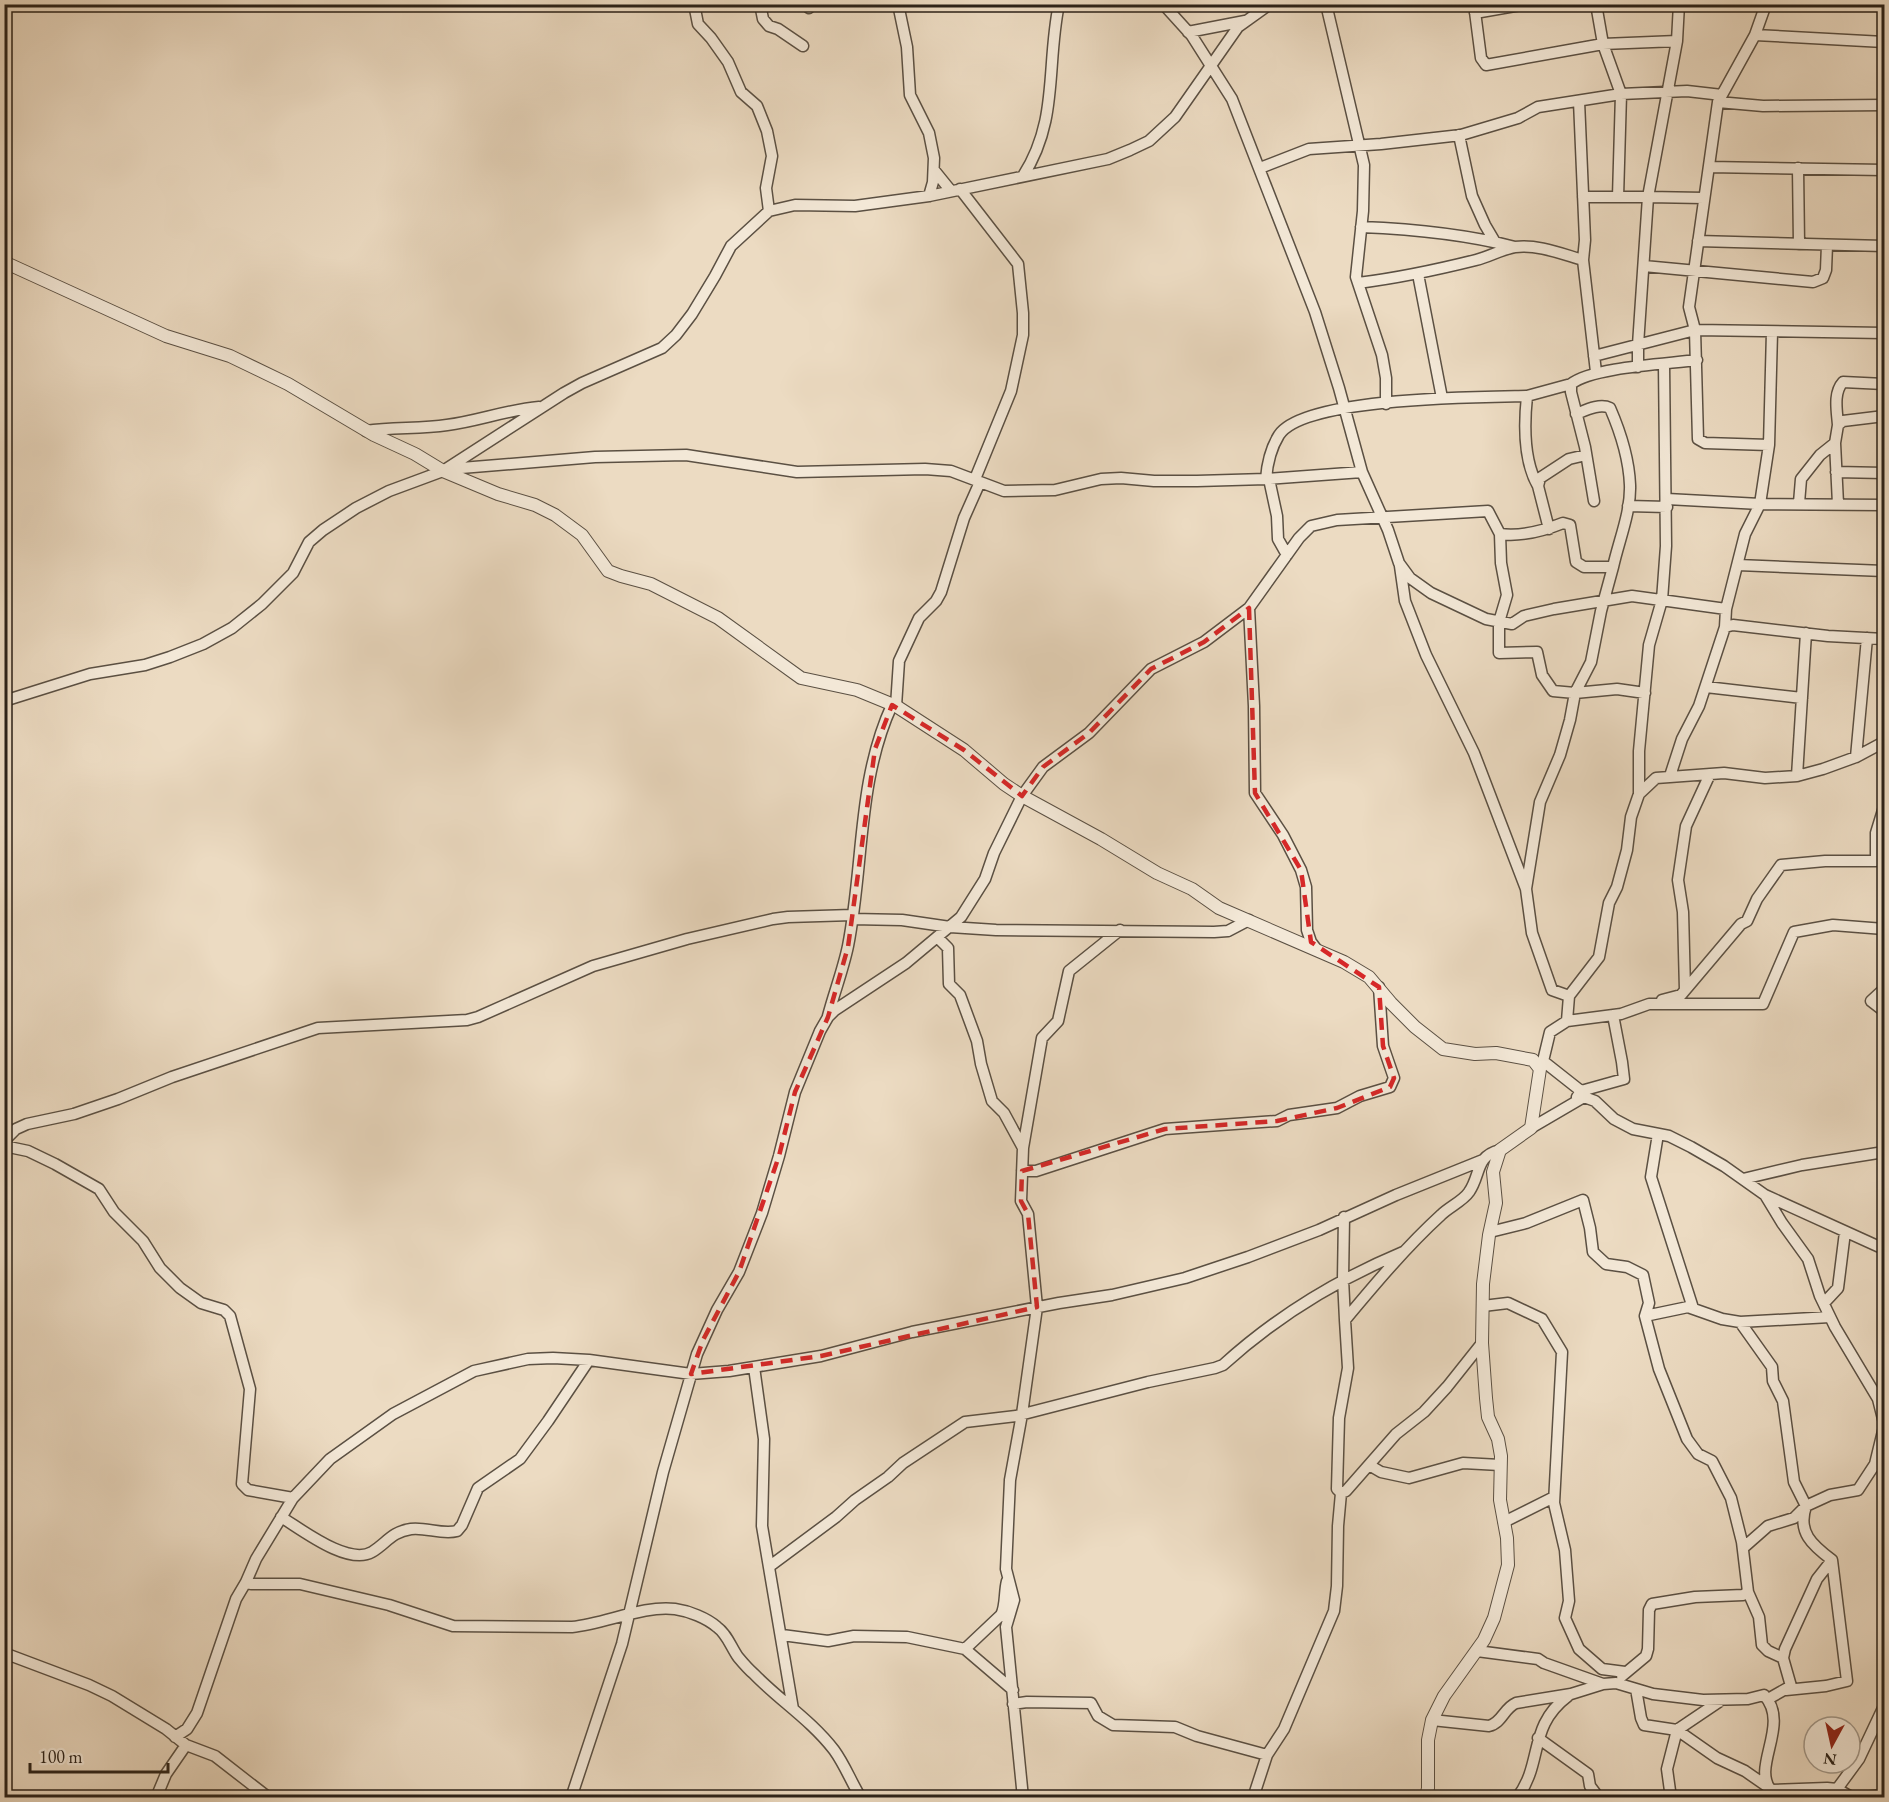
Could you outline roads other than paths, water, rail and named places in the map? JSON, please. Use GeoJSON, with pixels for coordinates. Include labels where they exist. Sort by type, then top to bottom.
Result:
{"type":"FeatureCollection","features":[{"type":"Feature","properties":{"kind":"street"},"geometry":{"type":"LineString","coordinates":[[694,4],[698,24],[728,62],[741,92],[757,106],[767,131],[772,156],[766,188],[770,211]]}},
{"type":"Feature","properties":{"kind":"street"},"geometry":{"type":"LineString","coordinates":[[760,4],[763,19],[769,26],[778,29],[803,46]]}},
{"type":"Feature","properties":{"kind":"street"},"geometry":{"type":"LineString","coordinates":[[898,4],[907,47],[910,95],[929,133],[934,158],[929,196]]}},
{"type":"Feature","properties":{"kind":"street"},"geometry":{"type":"LineString","coordinates":[[1023,176],[1034,159],[1047,119],[1054,24],[1059,4]]}},
{"type":"Feature","properties":{"kind":"street"},"geometry":{"type":"LineString","coordinates":[[1163,4],[1188,32],[1232,99],[1315,312],[1362,472],[1399,564],[1405,601],[1426,655],[1474,753],[1526,889],[1532,933],[1552,990],[1569,996]]}},
{"type":"Feature","properties":{"kind":"street"},"geometry":{"type":"LineString","coordinates":[[4,701],[90,674],[145,665],[202,644],[232,628],[262,604],[293,573],[309,542],[356,508],[389,491],[445,470],[582,383],[662,348],[692,314],[716,276],[731,246],[770,211],[795,205],[855,206],[929,196],[1108,159],[1149,141],[1175,117],[1238,27],[1258,8],[1270,4]]}},
{"type":"Feature","properties":{"kind":"street"},"geometry":{"type":"LineString","coordinates":[[1326,4],[1344,72],[1365,177],[1356,265],[1358,283],[1382,355],[1386,378],[1386,404]]}},
{"type":"Feature","properties":{"kind":"street"},"geometry":{"type":"LineString","coordinates":[[1527,4],[1474,9],[1481,58],[1486,65],[1603,44],[1677,41]]}},
{"type":"Feature","properties":{"kind":"street"},"geometry":{"type":"LineString","coordinates":[[1596,4],[1603,44],[1621,94],[1618,197]]}},
{"type":"Feature","properties":{"kind":"street"},"geometry":{"type":"LineString","coordinates":[[1638,367],[1648,197],[1677,41],[1679,4]]}},
{"type":"Feature","properties":{"kind":"street"},"geometry":{"type":"LineString","coordinates":[[1766,4],[1755,36],[1720,99],[1689,307],[1695,330],[1698,439],[1705,443],[1769,445]]}},
{"type":"Feature","properties":{"kind":"street"},"geometry":{"type":"LineString","coordinates":[[1188,32],[1245,21]]}},
{"type":"Feature","properties":{"kind":"street"},"geometry":{"type":"LineString","coordinates":[[1755,36],[1884,42]]}},
{"type":"Feature","properties":{"kind":"street"},"geometry":{"type":"LineString","coordinates":[[1260,168],[1309,150],[1459,135],[1518,118],[1538,107],[1621,94],[1687,91],[1762,106],[1884,105]]}},
{"type":"Feature","properties":{"kind":"street"},"geometry":{"type":"LineString","coordinates":[[1579,101],[1585,240],[1583,260],[1596,372]]}},
{"type":"Feature","properties":{"kind":"street"},"geometry":{"type":"LineString","coordinates":[[1459,135],[1472,196],[1495,242]]}},
{"type":"Feature","properties":{"kind":"street"},"geometry":{"type":"LineString","coordinates":[[1709,166],[1884,170]]}},
{"type":"Feature","properties":{"kind":"street"},"geometry":{"type":"LineString","coordinates":[[1798,168],[1799,244]]}},
{"type":"Feature","properties":{"kind":"street"},"geometry":{"type":"LineString","coordinates":[[571,1797],[622,1644],[660,1483],[697,1354],[712,1320],[739,1272],[762,1213],[795,1092],[828,1017],[848,947],[864,808],[875,749],[894,706],[899,661],[919,618],[936,601],[941,591],[977,481],[1011,392],[1023,335],[1018,264],[956,190],[934,170]]}},
{"type":"Feature","properties":{"kind":"street"},"geometry":{"type":"LineString","coordinates":[[1583,197],[1704,198]]}},
{"type":"Feature","properties":{"kind":"street"},"geometry":{"type":"LineString","coordinates":[[1361,227],[1395,228],[1495,242],[1515,247],[1532,247],[1583,260]]}},
{"type":"Feature","properties":{"kind":"street"},"geometry":{"type":"LineString","coordinates":[[1698,241],[1884,246]]}},
{"type":"Feature","properties":{"kind":"street"},"geometry":{"type":"LineString","coordinates":[[1644,266],[1813,282],[1823,278],[1826,270],[1827,245]]}},
{"type":"Feature","properties":{"kind":"street"},"geometry":{"type":"LineString","coordinates":[[1358,283],[1418,274],[1479,259],[1515,247]]}},
{"type":"Feature","properties":{"kind":"street"},"geometry":{"type":"LineString","coordinates":[[4,262],[166,336],[231,356],[288,384],[366,431],[445,470],[498,494],[535,505],[555,515],[582,535],[608,571],[651,584],[708,612],[801,678],[857,690],[894,706],[964,750],[1022,796],[1157,873],[1192,889],[1219,908],[1344,962],[1369,977],[1391,1003],[1443,1049],[1475,1054],[1496,1053],[1540,1062],[1581,1091]]}},
{"type":"Feature","properties":{"kind":"street"},"geometry":{"type":"LineString","coordinates":[[1418,274],[1442,398]]}},
{"type":"Feature","properties":{"kind":"street"},"geometry":{"type":"LineString","coordinates":[[1594,356],[1695,330],[1884,333]]}},
{"type":"Feature","properties":{"kind":"street"},"geometry":{"type":"LineString","coordinates":[[1670,776],[1683,739],[1706,687],[1725,627],[1726,609],[1745,534],[1760,504],[1769,445],[1772,332]]}},
{"type":"Feature","properties":{"kind":"street"},"geometry":{"type":"LineString","coordinates":[[1287,555],[1278,539],[1277,516],[1267,465],[1279,435],[1291,425],[1305,418],[1344,408],[1442,398],[1527,396],[1571,384],[1596,372],[1696,360]]}},
{"type":"Feature","properties":{"kind":"street"},"geometry":{"type":"LineString","coordinates":[[1567,1021],[1569,996],[1599,957],[1609,903],[1619,880],[1627,850],[1631,817],[1639,794],[1639,751],[1649,645],[1662,600],[1666,546],[1664,364]]}},
{"type":"Feature","properties":{"kind":"street"},"geometry":{"type":"LineString","coordinates":[[1838,504],[1835,443],[1839,387],[1843,382],[1884,384]]}},
{"type":"Feature","properties":{"kind":"street"},"geometry":{"type":"LineString","coordinates":[[1571,384],[1594,501]]}},
{"type":"Feature","properties":{"kind":"street"},"geometry":{"type":"LineString","coordinates":[[1527,396],[1526,442],[1549,529]]}},
{"type":"Feature","properties":{"kind":"street"},"geometry":{"type":"LineString","coordinates":[[1526,889],[1540,802],[1560,755],[1575,693],[1591,662],[1603,601],[1628,506],[1630,486],[1628,463],[1610,408],[1599,406],[1576,414]]}},
{"type":"Feature","properties":{"kind":"street"},"geometry":{"type":"LineString","coordinates":[[366,431],[448,425],[514,409],[543,407]]}},
{"type":"Feature","properties":{"kind":"street"},"geometry":{"type":"LineString","coordinates":[[1838,425],[1843,421],[1884,416]]}},
{"type":"Feature","properties":{"kind":"street"},"geometry":{"type":"LineString","coordinates":[[1799,503],[1801,479],[1820,455],[1835,443]]}},
{"type":"Feature","properties":{"kind":"street"},"geometry":{"type":"LineString","coordinates":[[445,470],[595,457],[669,454],[701,456],[797,472],[925,469],[951,471],[1004,491],[1055,490],[1101,478],[1154,481],[1268,479],[1362,472]]}},
{"type":"Feature","properties":{"kind":"street"},"geometry":{"type":"LineString","coordinates":[[1538,486],[1540,478],[1553,468],[1569,459],[1586,455]]}},
{"type":"Feature","properties":{"kind":"street"},"geometry":{"type":"LineString","coordinates":[[1836,472],[1884,473]]}},
{"type":"Feature","properties":{"kind":"street"},"geometry":{"type":"LineString","coordinates":[[1628,506],[1667,503],[1884,505]]}},
{"type":"Feature","properties":{"kind":"street"},"geometry":{"type":"LineString","coordinates":[[828,1017],[906,963],[961,917],[974,898],[1022,796],[1043,767],[1089,734],[1151,669],[1204,642],[1249,608],[1299,538],[1311,526],[1337,520],[1488,511],[1500,534],[1501,564],[1507,595],[1499,622],[1500,653],[1537,652],[1542,675],[1553,692],[1575,693],[1617,689],[1645,693]]}},
{"type":"Feature","properties":{"kind":"street"},"geometry":{"type":"LineString","coordinates":[[1500,534],[1514,536],[1549,529],[1563,523],[1570,525],[1576,562],[1584,567],[1613,567]]}},
{"type":"Feature","properties":{"kind":"street"},"geometry":{"type":"LineString","coordinates":[[1399,564],[1410,578],[1431,593],[1486,619],[1512,624],[1524,616],[1632,596],[1726,609]]}},
{"type":"Feature","properties":{"kind":"street"},"geometry":{"type":"LineString","coordinates":[[1738,565],[1884,571]]}},
{"type":"Feature","properties":{"kind":"street"},"geometry":{"type":"LineString","coordinates":[[1249,608],[1254,706],[1255,793],[1283,835],[1301,870],[1305,887],[1307,930],[1317,951]]}},
{"type":"Feature","properties":{"kind":"street"},"geometry":{"type":"LineString","coordinates":[[1725,627],[1733,625],[1884,639]]}},
{"type":"Feature","properties":{"kind":"street"},"geometry":{"type":"LineString","coordinates":[[1797,776],[1806,633]]}},
{"type":"Feature","properties":{"kind":"street"},"geometry":{"type":"LineString","coordinates":[[1856,757],[1867,638]]}},
{"type":"Feature","properties":{"kind":"street"},"geometry":{"type":"LineString","coordinates":[[1706,687],[1802,698]]}},
{"type":"Feature","properties":{"kind":"street"},"geometry":{"type":"LineString","coordinates":[[1639,794],[1656,778],[1670,776],[1724,773],[1765,778],[1797,776],[1856,757],[1884,742]]}},
{"type":"Feature","properties":{"kind":"street"},"geometry":{"type":"LineString","coordinates":[[1685,990],[1683,912],[1678,880],[1686,826],[1710,774]]}},
{"type":"Feature","properties":{"kind":"street"},"geometry":{"type":"LineString","coordinates":[[1531,1128],[1540,1062],[1550,1032],[1567,1021],[1613,1016],[1681,995],[1741,924],[1747,921],[1757,899],[1781,865],[1825,861],[1876,861],[1876,833],[1884,807]]}},
{"type":"Feature","properties":{"kind":"street"},"geometry":{"type":"LineString","coordinates":[[293,1498],[248,1490],[242,1484],[250,1389],[230,1316],[224,1310],[201,1303],[180,1288],[159,1268],[143,1241],[114,1212],[99,1189],[55,1164],[4,1143],[16,1129],[118,1099],[172,1077],[318,1028],[467,1020],[493,1011],[593,966],[773,919],[852,917],[996,930],[1228,931],[1248,920]]}},
{"type":"Feature","properties":{"kind":"street"},"geometry":{"type":"LineString","coordinates":[[1649,1004],[1763,1004],[1794,932],[1833,925],[1884,928]]}},
{"type":"Feature","properties":{"kind":"street"},"geometry":{"type":"LineString","coordinates":[[965,1649],[1005,1615],[1014,1600],[1006,1569],[1010,1480],[1038,1307],[1029,1214],[1021,1200],[1023,1148],[1042,1038],[1058,1022],[1069,971],[1120,930]]}},
{"type":"Feature","properties":{"kind":"street"},"geometry":{"type":"LineString","coordinates":[[938,938],[948,948],[949,984],[960,995],[977,1041],[992,1101],[1004,1113],[1023,1148]]}},
{"type":"Feature","properties":{"kind":"street"},"geometry":{"type":"LineString","coordinates":[[1022,1172],[1036,1171],[1165,1129],[1277,1121],[1289,1115],[1337,1108],[1360,1096],[1390,1087],[1395,1078],[1383,1046],[1379,987]]}},
{"type":"Feature","properties":{"kind":"street"},"geometry":{"type":"LineString","coordinates":[[1884,989],[1871,1000],[1884,1011]]}},
{"type":"Feature","properties":{"kind":"street"},"geometry":{"type":"LineString","coordinates":[[1574,1101],[1581,1091],[1624,1079],[1623,1062],[1613,1016]]}},
{"type":"Feature","properties":{"kind":"street"},"geometry":{"type":"LineString","coordinates":[[1345,1320],[1441,1214],[1469,1192],[1483,1160],[1490,1152],[1500,1150],[1531,1128],[1584,1097],[1595,1101],[1614,1119],[1633,1129],[1669,1136],[1691,1146],[1765,1195],[1884,1249]]}},
{"type":"Feature","properties":{"kind":"street"},"geometry":{"type":"LineString","coordinates":[[1658,1134],[1651,1177],[1693,1308]]}},
{"type":"Feature","properties":{"kind":"street"},"geometry":{"type":"LineString","coordinates":[[1426,1797],[1428,1740],[1432,1720],[1444,1696],[1484,1640],[1494,1618],[1508,1565],[1508,1538],[1500,1500],[1497,1439],[1488,1418],[1482,1343],[1483,1284],[1490,1232],[1497,1203],[1493,1172],[1500,1150]]}},
{"type":"Feature","properties":{"kind":"street"},"geometry":{"type":"LineString","coordinates":[[1743,1179],[1802,1165],[1884,1152]]}},
{"type":"Feature","properties":{"kind":"street"},"geometry":{"type":"LineString","coordinates":[[156,1797],[182,1739],[197,1713],[223,1631],[236,1599],[256,1559],[293,1498],[330,1459],[393,1414],[442,1386],[474,1371],[528,1359],[589,1359],[691,1374],[754,1367],[821,1356],[912,1332],[1112,1295],[1185,1278],[1248,1257],[1319,1230],[1344,1217],[1483,1160]]}},
{"type":"Feature","properties":{"kind":"street"},"geometry":{"type":"LineString","coordinates":[[1765,1195],[1808,1259],[1830,1317],[1878,1399],[1884,1423]]}},
{"type":"Feature","properties":{"kind":"street"},"geometry":{"type":"LineString","coordinates":[[1490,1232],[1526,1223],[1583,1200],[1593,1252],[1606,1264],[1627,1267],[1642,1275],[1649,1303],[1645,1316],[1659,1369],[1687,1439],[1694,1451],[1712,1461],[1731,1498],[1743,1548],[1748,1592],[1759,1617],[1762,1645],[1768,1651],[1783,1658]]}},
{"type":"Feature","properties":{"kind":"street"},"geometry":{"type":"LineString","coordinates":[[1341,1493],[1336,1489],[1339,1418],[1348,1368],[1343,1279],[1344,1217]]}},
{"type":"Feature","properties":{"kind":"street"},"geometry":{"type":"LineString","coordinates":[[1824,1303],[1838,1288],[1845,1232]]}},
{"type":"Feature","properties":{"kind":"street"},"geometry":{"type":"LineString","coordinates":[[770,1566],[855,1500],[888,1478],[903,1463],[958,1426],[972,1421],[1022,1414],[1223,1365],[1267,1328],[1318,1293],[1363,1269],[1406,1251]]}},
{"type":"Feature","properties":{"kind":"street"},"geometry":{"type":"LineString","coordinates":[[1483,1306],[1508,1303],[1542,1319],[1562,1352],[1554,1497],[1565,1550],[1568,1581],[1569,1602],[1565,1618],[1579,1648],[1602,1669],[1625,1672]]}},
{"type":"Feature","properties":{"kind":"street"},"geometry":{"type":"LineString","coordinates":[[1645,1316],[1693,1308],[1740,1323],[1830,1317]]}},
{"type":"Feature","properties":{"kind":"street"},"geometry":{"type":"LineString","coordinates":[[1740,1323],[1772,1367],[1773,1381],[1783,1401],[1794,1482],[1806,1506],[1802,1519],[1813,1545],[1832,1560],[1847,1681],[1826,1686],[1786,1690]]}},
{"type":"Feature","properties":{"kind":"street"},"geometry":{"type":"LineString","coordinates":[[1341,1493],[1346,1491],[1396,1434],[1424,1412],[1447,1388],[1482,1343]]}},
{"type":"Feature","properties":{"kind":"street"},"geometry":{"type":"LineString","coordinates":[[281,1517],[330,1548],[352,1554],[372,1552],[393,1534],[413,1529],[457,1532],[478,1488],[520,1459],[589,1359]]}},
{"type":"Feature","properties":{"kind":"street"},"geometry":{"type":"LineString","coordinates":[[754,1367],[764,1439],[762,1514],[793,1709]]}},
{"type":"Feature","properties":{"kind":"street"},"geometry":{"type":"LineString","coordinates":[[1743,1548],[1768,1526],[1794,1518],[1806,1506],[1830,1495],[1858,1490],[1875,1464],[1884,1427]]}},
{"type":"Feature","properties":{"kind":"street"},"geometry":{"type":"LineString","coordinates":[[1369,1465],[1381,1472],[1409,1478],[1463,1463],[1500,1465]]}},
{"type":"Feature","properties":{"kind":"street"},"geometry":{"type":"LineString","coordinates":[[1253,1797],[1267,1755],[1284,1729],[1334,1611],[1341,1493]]}},
{"type":"Feature","properties":{"kind":"street"},"geometry":{"type":"LineString","coordinates":[[1504,1522],[1554,1497]]}},
{"type":"Feature","properties":{"kind":"street"},"geometry":{"type":"LineString","coordinates":[[1768,1699],[1791,1686],[1783,1658],[1785,1649],[1817,1579],[1832,1560]]}},
{"type":"Feature","properties":{"kind":"street"},"geometry":{"type":"LineString","coordinates":[[246,1582],[308,1586],[389,1605],[453,1626],[572,1627],[591,1625],[629,1614],[676,1609],[707,1620],[723,1632],[739,1658],[755,1676],[793,1709],[832,1748],[861,1797]]}},
{"type":"Feature","properties":{"kind":"street"},"geometry":{"type":"LineString","coordinates":[[1616,1683],[1625,1672],[1646,1656],[1649,1610],[1652,1604],[1695,1597],[1743,1595],[1748,1592]]}},
{"type":"Feature","properties":{"kind":"street"},"geometry":{"type":"LineString","coordinates":[[1005,1615],[1023,1797]]}},
{"type":"Feature","properties":{"kind":"street"},"geometry":{"type":"LineString","coordinates":[[782,1635],[828,1641],[854,1636],[906,1636],[965,1649],[1027,1702]]}},
{"type":"Feature","properties":{"kind":"street"},"geometry":{"type":"LineString","coordinates":[[1477,1651],[1538,1659],[1603,1684]]}},
{"type":"Feature","properties":{"kind":"street"},"geometry":{"type":"LineString","coordinates":[[4,1653],[89,1685],[215,1756],[269,1797]]}},
{"type":"Feature","properties":{"kind":"street"},"geometry":{"type":"LineString","coordinates":[[1432,1720],[1489,1726],[1498,1723],[1508,1706],[1516,1703],[1571,1694],[1603,1684],[1616,1683],[1676,1698],[1720,1700],[1748,1699],[1764,1695],[1768,1699],[1775,1720],[1766,1773],[1771,1792]]}},
{"type":"Feature","properties":{"kind":"street"},"geometry":{"type":"LineString","coordinates":[[1636,1689],[1644,1725],[1677,1730],[1717,1758],[1745,1771],[1771,1792],[1837,1789],[1853,1797],[1884,1795]]}},
{"type":"Feature","properties":{"kind":"street"},"geometry":{"type":"LineString","coordinates":[[1517,1797],[1536,1757],[1538,1738],[1551,1711],[1571,1694]]}},
{"type":"Feature","properties":{"kind":"street"},"geometry":{"type":"LineString","coordinates":[[1671,1797],[1667,1769],[1677,1730],[1720,1700]]}},
{"type":"Feature","properties":{"kind":"street"},"geometry":{"type":"LineString","coordinates":[[1013,1704],[1027,1702],[1091,1703],[1098,1716],[1113,1725],[1174,1727],[1197,1736],[1267,1755]]}},
{"type":"Feature","properties":{"kind":"street"},"geometry":{"type":"LineString","coordinates":[[1837,1789],[1859,1759],[1884,1707]]}},
{"type":"Feature","properties":{"kind":"street"},"geometry":{"type":"LineString","coordinates":[[1538,1738],[1588,1774],[1590,1786],[1599,1797]]}}]}
